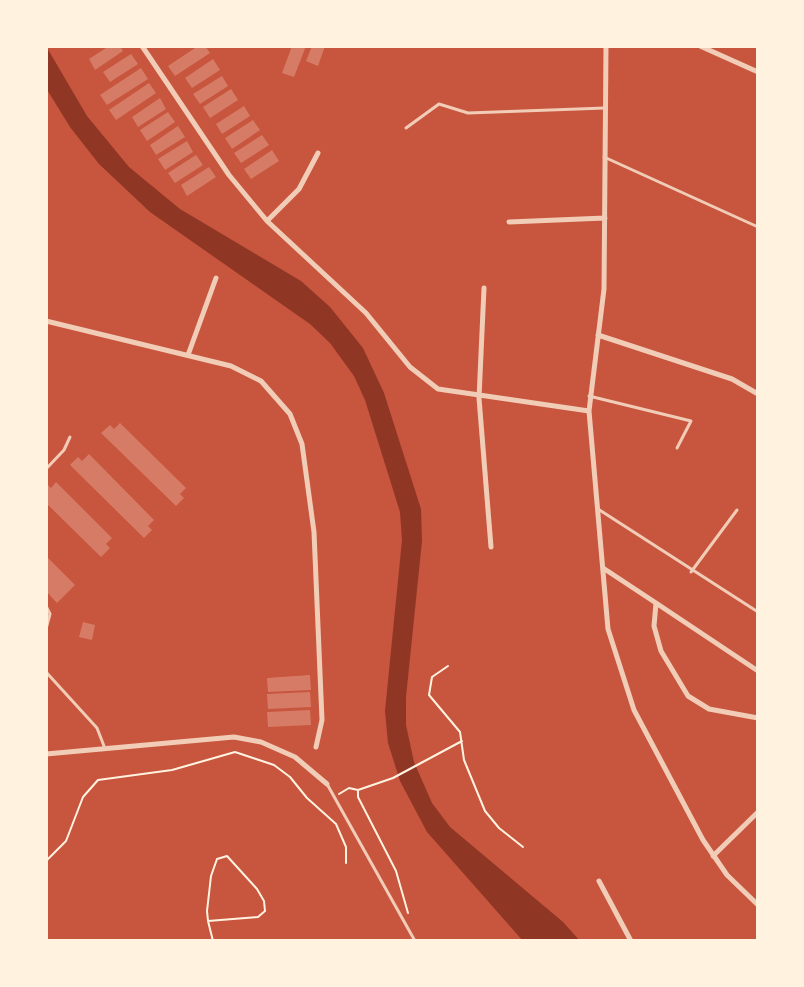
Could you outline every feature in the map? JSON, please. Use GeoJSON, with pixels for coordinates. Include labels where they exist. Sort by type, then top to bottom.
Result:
{"type":"FeatureCollection","features":[{"type":"Feature","properties":{"kind":"street"},"geometry":{"type":"LineString","coordinates":[[142,46],[229,175],[267,221],[366,313],[410,367],[438,389],[479,398],[589,411]]}},
{"type":"Feature","properties":{"kind":"street"},"geometry":{"type":"LineString","coordinates":[[606,46],[604,289],[589,411],[608,629],[626,692],[713,856],[758,905]]}},
{"type":"Feature","properties":{"kind":"street"},"geometry":{"type":"LineString","coordinates":[[700,46],[758,72]]}},
{"type":"Feature","properties":{"kind":"street"},"geometry":{"type":"LineString","coordinates":[[267,221],[299,189],[318,153]]}},
{"type":"Feature","properties":{"kind":"street"},"geometry":{"type":"LineString","coordinates":[[509,222],[605,218]]}},
{"type":"Feature","properties":{"kind":"street"},"geometry":{"type":"LineString","coordinates":[[188,355],[216,278]]}},
{"type":"Feature","properties":{"kind":"street"},"geometry":{"type":"LineString","coordinates":[[484,288],[479,398],[491,547]]}},
{"type":"Feature","properties":{"kind":"street"},"geometry":{"type":"LineString","coordinates":[[46,321],[231,366],[261,381],[285,405],[299,433],[317,579],[322,720],[316,747]]}},
{"type":"Feature","properties":{"kind":"street"},"geometry":{"type":"LineString","coordinates":[[598,335],[732,379],[758,394]]}},
{"type":"Feature","properties":{"kind":"street"},"geometry":{"type":"LineString","coordinates":[[603,568],[758,671]]}},
{"type":"Feature","properties":{"kind":"street"},"geometry":{"type":"LineString","coordinates":[[656,603],[654,626],[661,651],[688,696],[709,709],[758,718]]}},
{"type":"Feature","properties":{"kind":"street"},"geometry":{"type":"LineString","coordinates":[[46,754],[220,737],[248,739],[295,757],[327,784]]}},
{"type":"Feature","properties":{"kind":"street"},"geometry":{"type":"LineString","coordinates":[[713,856],[758,812]]}},
{"type":"Feature","properties":{"kind":"street"},"geometry":{"type":"LineString","coordinates":[[599,881],[631,941]]}},
{"type":"Feature","properties":{"kind":"lane"},"geometry":{"type":"LineString","coordinates":[[406,128],[439,104],[468,113],[605,108]]}},
{"type":"Feature","properties":{"kind":"lane"},"geometry":{"type":"LineString","coordinates":[[604,157],[758,227]]}},
{"type":"Feature","properties":{"kind":"lane"},"geometry":{"type":"LineString","coordinates":[[589,396],[691,421],[677,448]]}},
{"type":"Feature","properties":{"kind":"lane"},"geometry":{"type":"LineString","coordinates":[[46,469],[64,450],[70,437]]}},
{"type":"Feature","properties":{"kind":"lane"},"geometry":{"type":"LineString","coordinates":[[598,509],[691,572],[757,610]]}},
{"type":"Feature","properties":{"kind":"lane"},"geometry":{"type":"LineString","coordinates":[[691,572],[737,510]]}},
{"type":"Feature","properties":{"kind":"lane"},"geometry":{"type":"LineString","coordinates":[[46,606],[50,614],[46,629]]}},
{"type":"Feature","properties":{"kind":"lane"},"geometry":{"type":"LineString","coordinates":[[46,672],[97,728],[105,750]]}},
{"type":"Feature","properties":{"kind":"lane"},"geometry":{"type":"LineString","coordinates":[[327,784],[415,941]]}},
{"type":"Feature","properties":{"kind":"path"},"geometry":{"type":"LineString","coordinates":[[448,666],[432,677],[429,695],[452,719],[463,740],[465,764],[485,811],[499,828],[523,847]]}},
{"type":"Feature","properties":{"kind":"path"},"geometry":{"type":"LineString","coordinates":[[336,797],[349,788],[358,790],[393,778],[463,740]]}},
{"type":"Feature","properties":{"kind":"path"},"geometry":{"type":"LineString","coordinates":[[46,861],[66,841],[83,797],[98,780],[172,770],[235,752],[274,765],[290,777],[307,798],[336,824],[346,847],[346,863]]}},
{"type":"Feature","properties":{"kind":"path"},"geometry":{"type":"LineString","coordinates":[[358,790],[358,797],[399,877],[411,919]]}},
{"type":"Feature","properties":{"kind":"path"},"geometry":{"type":"LineString","coordinates":[[208,921],[258,917],[265,911],[264,901],[257,889],[227,856],[219,857],[212,871],[208,921],[213,941]]}},
{"type":"Feature","properties":{"kind":"shaded area"},"geometry":{"type":"Polygon","coordinates":[[[46,46],[87,116],[129,167],[180,209],[301,281],[330,307],[363,348],[384,393],[421,509],[422,541],[406,697],[406,725],[414,762],[432,803],[450,827],[563,922],[580,941],[523,941],[427,832],[400,781],[388,743],[385,711],[402,540],[400,512],[365,400],[354,376],[330,343],[310,324],[150,212],[99,164],[70,127],[46,88],[46,46]]]}},
{"type":"Feature","properties":{"kind":"building"},"geometry":{"type":"Polygon","coordinates":[[[109,46],[120,46],[123,51],[95,70],[89,59],[109,46]]]}},
{"type":"Feature","properties":{"kind":"building"},"geometry":{"type":"Polygon","coordinates":[[[198,46],[205,46],[210,53],[175,76],[168,66],[198,46]]]}},
{"type":"Feature","properties":{"kind":"building"},"geometry":{"type":"Polygon","coordinates":[[[292,46],[306,46],[294,77],[282,73],[292,46]]]}},
{"type":"Feature","properties":{"kind":"building"},"geometry":{"type":"Polygon","coordinates":[[[312,46],[325,46],[318,66],[306,61],[312,46]]]}},
{"type":"Feature","properties":{"kind":"building"},"geometry":{"type":"Polygon","coordinates":[[[131,54],[138,64],[110,82],[103,72],[131,54]]]}},
{"type":"Feature","properties":{"kind":"building"},"geometry":{"type":"Polygon","coordinates":[[[213,59],[220,70],[192,88],[185,78],[213,59]]]}},
{"type":"Feature","properties":{"kind":"building"},"geometry":{"type":"Polygon","coordinates":[[[141,68],[148,79],[107,105],[100,95],[141,68]]]}},
{"type":"Feature","properties":{"kind":"building"},"geometry":{"type":"Polygon","coordinates":[[[222,76],[228,86],[200,104],[193,94],[222,76]]]}},
{"type":"Feature","properties":{"kind":"building"},"geometry":{"type":"Polygon","coordinates":[[[149,83],[156,93],[116,120],[109,110],[149,83]]]}},
{"type":"Feature","properties":{"kind":"building"},"geometry":{"type":"Polygon","coordinates":[[[231,89],[238,100],[210,118],[203,107],[231,89]]]}},
{"type":"Feature","properties":{"kind":"building"},"geometry":{"type":"Polygon","coordinates":[[[160,98],[166,109],[138,127],[132,117],[160,98]]]}},
{"type":"Feature","properties":{"kind":"building"},"geometry":{"type":"Polygon","coordinates":[[[244,106],[250,116],[222,134],[216,124],[244,106]]]}},
{"type":"Feature","properties":{"kind":"building"},"geometry":{"type":"Polygon","coordinates":[[[168,112],[175,122],[147,141],[140,130],[168,112]]]}},
{"type":"Feature","properties":{"kind":"building"},"geometry":{"type":"Polygon","coordinates":[[[253,120],[260,130],[232,149],[225,138],[253,120]]]}},
{"type":"Feature","properties":{"kind":"building"},"geometry":{"type":"Polygon","coordinates":[[[178,126],[185,137],[156,155],[150,145],[178,126]]]}},
{"type":"Feature","properties":{"kind":"building"},"geometry":{"type":"Polygon","coordinates":[[[262,135],[269,145],[241,163],[234,153],[262,135]]]}},
{"type":"Feature","properties":{"kind":"building"},"geometry":{"type":"Polygon","coordinates":[[[187,141],[193,152],[165,170],[158,159],[187,141]]]}},
{"type":"Feature","properties":{"kind":"building"},"geometry":{"type":"Polygon","coordinates":[[[272,150],[279,161],[251,179],[244,169],[272,150]]]}},
{"type":"Feature","properties":{"kind":"building"},"geometry":{"type":"Polygon","coordinates":[[[196,155],[203,165],[175,183],[168,173],[196,155]]]}},
{"type":"Feature","properties":{"kind":"building"},"geometry":{"type":"Polygon","coordinates":[[[209,167],[216,177],[187,196],[181,185],[209,167]]]}},
{"type":"Feature","properties":{"kind":"building"},"geometry":{"type":"Polygon","coordinates":[[[120,423],[186,488],[180,494],[184,498],[176,506],[101,433],[110,425],[114,429],[120,423]]]}},
{"type":"Feature","properties":{"kind":"building"},"geometry":{"type":"Polygon","coordinates":[[[89,454],[154,520],[148,526],[152,530],[144,538],[70,465],[78,457],[82,461],[89,454]]]}},
{"type":"Feature","properties":{"kind":"building"},"geometry":{"type":"Polygon","coordinates":[[[56,482],[112,538],[106,544],[110,548],[101,557],[46,503],[46,483],[51,488],[56,482]]]}},
{"type":"Feature","properties":{"kind":"building"},"geometry":{"type":"Polygon","coordinates":[[[46,556],[75,585],[57,603],[46,591],[46,556]]]}},
{"type":"Feature","properties":{"kind":"building"},"geometry":{"type":"Polygon","coordinates":[[[83,622],[95,625],[92,640],[79,637],[83,622]]]}},
{"type":"Feature","properties":{"kind":"building"},"geometry":{"type":"Polygon","coordinates":[[[310,675],[311,690],[268,692],[267,678],[310,675]]]}},
{"type":"Feature","properties":{"kind":"building"},"geometry":{"type":"Polygon","coordinates":[[[310,692],[311,707],[268,709],[267,694],[310,692]]]}},
{"type":"Feature","properties":{"kind":"building"},"geometry":{"type":"Polygon","coordinates":[[[310,710],[311,725],[268,727],[267,712],[310,710]]]}}]}
